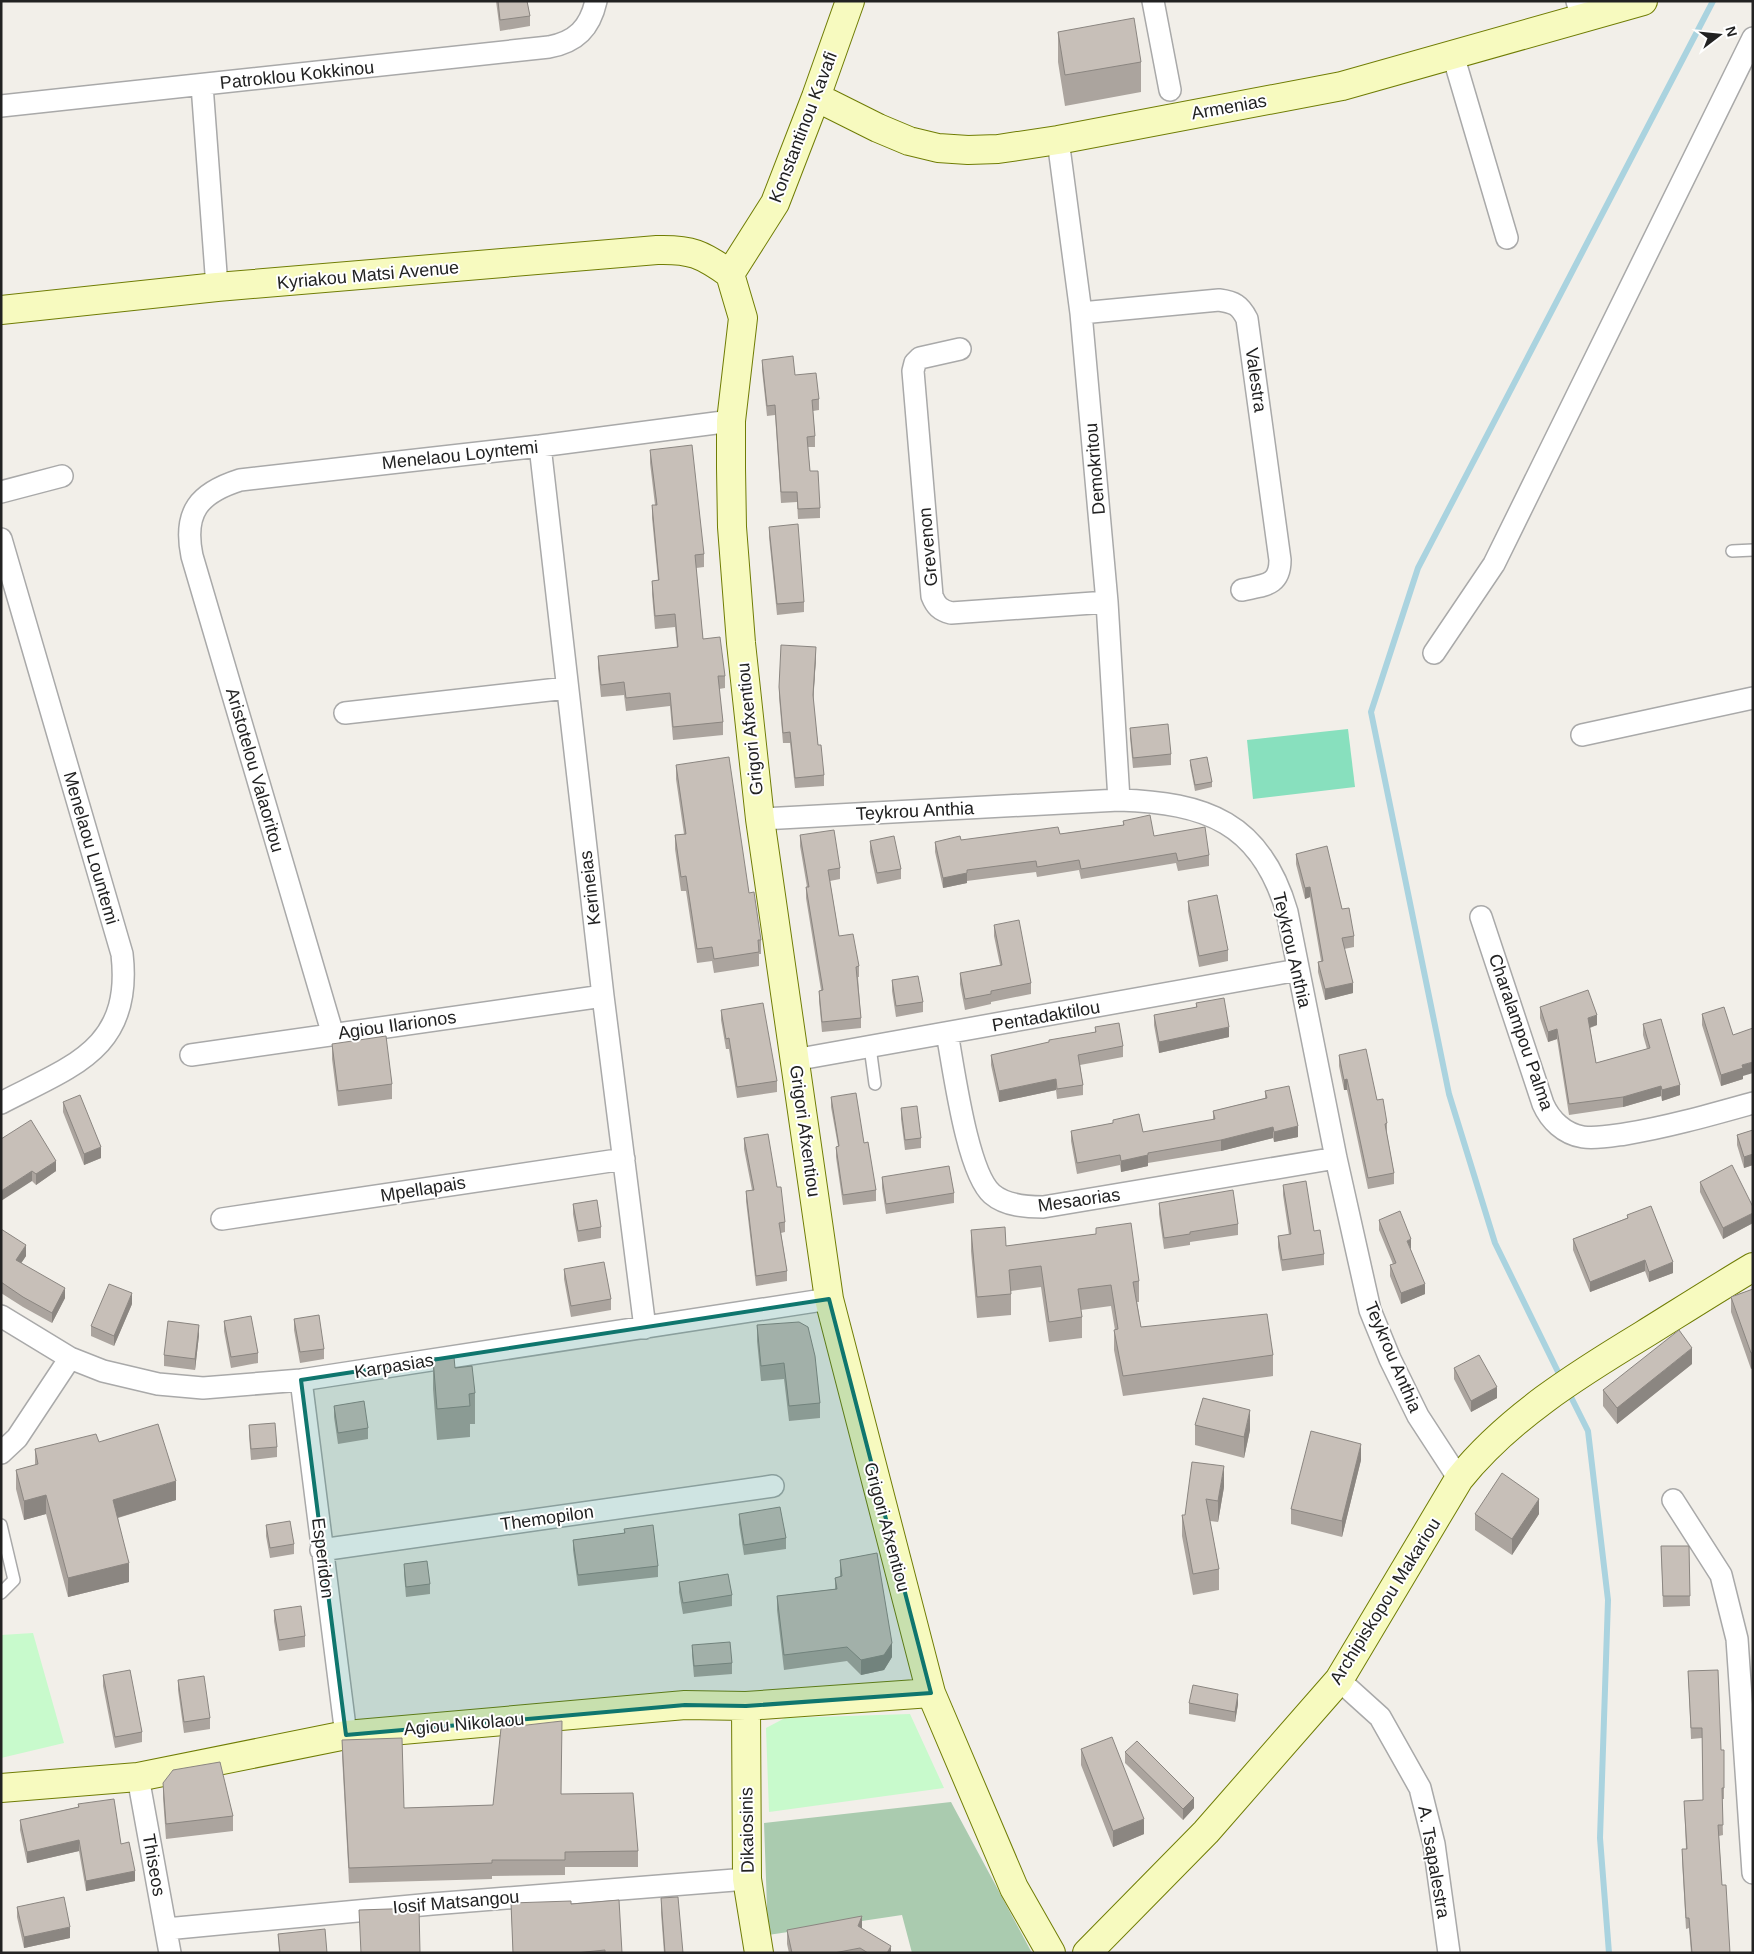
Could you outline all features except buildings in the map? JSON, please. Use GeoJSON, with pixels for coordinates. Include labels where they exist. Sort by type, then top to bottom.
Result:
{"type":"FeatureCollection","features":[{"type":"Feature","properties":{"kind":"street","name":"Patroklou Kokkinou"},"geometry":{"type":"LineString","coordinates":[[1,106],[549,48],[564,44],[587,27],[596,1]]}},
{"type":"Feature","properties":{"kind":"street","name":"Konstantinou Kavafi"},"geometry":{"type":"LineString","coordinates":[[730,274],[775,203],[816,97],[850,1]]}},
{"type":"Feature","properties":{"kind":"street"},"geometry":{"type":"LineString","coordinates":[[1153,1],[1170,90]]}},
{"type":"Feature","properties":{"kind":"street","name":"Armenias"},"geometry":{"type":"LineString","coordinates":[[816,97],[878,128],[909,141],[938,148],[998,149],[1058,140],[1342,86],[1453,55],[1580,10],[1643,1]]}},
{"type":"Feature","properties":{"kind":"street"},"geometry":{"type":"LineString","coordinates":[[1434,653],[1494,564],[1753,38]]}},
{"type":"Feature","properties":{"kind":"street"},"geometry":{"type":"LineString","coordinates":[[1453,55],[1507,238]]}},
{"type":"Feature","properties":{"kind":"street"},"geometry":{"type":"LineString","coordinates":[[202,85],[218,287]]}},
{"type":"Feature","properties":{"kind":"street","name":"Demokritou"},"geometry":{"type":"LineString","coordinates":[[1058,140],[1081,313],[1107,602],[1119,800]]}},
{"type":"Feature","properties":{"kind":"street","name":"Kyriakou Matsi Avenue"},"geometry":{"type":"LineString","coordinates":[[1,310],[218,287],[677,250],[705,256],[730,274]]}},
{"type":"Feature","properties":{"kind":"street","name":"Grigori Afxentiou"},"geometry":{"type":"LineString","coordinates":[[730,274],[742,318],[731,421],[733,536],[741,643],[760,819],[829,1299],[931,1693],[1014,1888],[1051,1953]]}},
{"type":"Feature","properties":{"kind":"street","name":"Valestra"},"geometry":{"type":"LineString","coordinates":[[1081,313],[1219,300],[1232,302],[1241,307],[1247,318],[1280,560],[1280,571],[1275,580],[1242,590]]}},
{"type":"Feature","properties":{"kind":"street","name":"Grevenon"},"geometry":{"type":"LineString","coordinates":[[960,349],[920,358],[915,363],[913,371],[932,596],[935,603],[942,610],[951,613],[1107,602]]}},
{"type":"Feature","properties":{"kind":"street","name":"Menelaou Loyntemi"},"geometry":{"type":"LineString","coordinates":[[197,505],[216,488],[240,480],[540,446],[731,421]]}},
{"type":"Feature","properties":{"kind":"street","name":"Kerineias"},"geometry":{"type":"LineString","coordinates":[[540,446],[603,996],[645,1328]]}},
{"type":"Feature","properties":{"kind":"street"},"geometry":{"type":"LineString","coordinates":[[1,492],[62,476]]}},
{"type":"Feature","properties":{"kind":"street","name":"Aristotelou Valaoritou"},"geometry":{"type":"LineString","coordinates":[[197,505],[189,526],[192,556],[333,1035]]}},
{"type":"Feature","properties":{"kind":"street","name":"Menelaou Lountemi"},"geometry":{"type":"LineString","coordinates":[[1,539],[122,954],[124,973],[120,1006],[112,1025],[94,1051],[82,1061],[1,1103]]}},
{"type":"Feature","properties":{"kind":"street"},"geometry":{"type":"LineString","coordinates":[[345,713],[567,688]]}},
{"type":"Feature","properties":{"kind":"street"},"geometry":{"type":"LineString","coordinates":[[1582,735],[1753,698]]}},
{"type":"Feature","properties":{"kind":"street","name":"Teykrou Anthia"},"geometry":{"type":"LineString","coordinates":[[760,819],[1119,800],[1156,802],[1203,811],[1220,819],[1252,845],[1274,875],[1282,894],[1336,1158],[1370,1310],[1390,1359],[1418,1416],[1459,1479]]}},
{"type":"Feature","properties":{"kind":"street","name":"Charalampou Palma"},"geometry":{"type":"LineString","coordinates":[[1481,917],[1543,1104],[1548,1114],[1562,1129],[1581,1137],[1610,1136],[1668,1126],[1753,1103]]}},
{"type":"Feature","properties":{"kind":"street","name":"Pentadaktilou"},"geometry":{"type":"LineString","coordinates":[[794,1060],[1298,970]]}},
{"type":"Feature","properties":{"kind":"street","name":"Agiou Ilarionos"},"geometry":{"type":"LineString","coordinates":[[191,1055],[603,996]]}},
{"type":"Feature","properties":{"kind":"street","name":"Mesaorias"},"geometry":{"type":"LineString","coordinates":[[947,1033],[972,1160],[985,1187],[994,1196],[1007,1202],[1044,1207],[1336,1158]]}},
{"type":"Feature","properties":{"kind":"street","name":"Mpellapais"},"geometry":{"type":"LineString","coordinates":[[222,1219],[624,1159]]}},
{"type":"Feature","properties":{"kind":"street","name":"Archipiskopou Makariou"},"geometry":{"type":"LineString","coordinates":[[1087,1953],[1206,1832],[1340,1680],[1459,1479],[1483,1452],[1519,1420],[1613,1353],[1753,1267]]}},
{"type":"Feature","properties":{"kind":"street","name":"Karpasias"},"geometry":{"type":"LineString","coordinates":[[1,1316],[70,1358],[133,1379],[180,1387],[203,1388],[301,1380],[829,1299]]}},
{"type":"Feature","properties":{"kind":"street"},"geometry":{"type":"LineString","coordinates":[[1,1453],[17,1438],[70,1358]]}},
{"type":"Feature","properties":{"kind":"street","name":"Esperidon"},"geometry":{"type":"LineString","coordinates":[[301,1380],[346,1736]]}},
{"type":"Feature","properties":{"kind":"street","name":"Themopilon"},"geometry":{"type":"LineString","coordinates":[[322,1550],[774,1486]]}},
{"type":"Feature","properties":{"kind":"street"},"geometry":{"type":"LineString","coordinates":[[1673,1500],[1721,1575],[1737,1639],[1749,1758],[1753,1874]]}},
{"type":"Feature","properties":{"kind":"street","name":"A. Tsapalestra"},"geometry":{"type":"LineString","coordinates":[[1340,1680],[1380,1717],[1420,1788],[1434,1844],[1449,1953]]}},
{"type":"Feature","properties":{"kind":"street","name":"Agiou Nikolaou"},"geometry":{"type":"LineString","coordinates":[[1,1788],[138,1776],[346,1736],[685,1705],[746,1706],[931,1693]]}},
{"type":"Feature","properties":{"kind":"street","name":"Dikaiosinis"},"geometry":{"type":"LineString","coordinates":[[746,1706],[747,1879],[759,1953]]}},
{"type":"Feature","properties":{"kind":"street","name":"Thiseos"},"geometry":{"type":"LineString","coordinates":[[138,1776],[170,1953]]}},
{"type":"Feature","properties":{"kind":"street","name":"Iosif Matsangou"},"geometry":{"type":"LineString","coordinates":[[166,1929],[442,1903],[747,1879]]}},
{"type":"Feature","properties":{"kind":"lane"},"geometry":{"type":"LineString","coordinates":[[1732,551],[1753,550]]}},
{"type":"Feature","properties":{"kind":"lane"},"geometry":{"type":"LineString","coordinates":[[870,1047],[874,1084]]}},
{"type":"Feature","properties":{"kind":"lane"},"geometry":{"type":"LineString","coordinates":[[1,1525],[14,1580],[1,1593]]}},
{"type":"Feature","properties":{"kind":"highlighted area"},"geometry":{"type":"Polygon","coordinates":[[[829,1299],[931,1693],[746,1706],[685,1705],[346,1735],[301,1380],[829,1299]]]}},
{"type":"Feature","properties":{"kind":"green space"},"geometry":{"type":"Polygon","coordinates":[[[1348,729],[1355,787],[1253,799],[1247,740],[1348,729]]]}},
{"type":"Feature","properties":{"kind":"green space"},"geometry":{"type":"Polygon","coordinates":[[[33,1633],[64,1743],[1,1758],[1,1635],[33,1633]]]}},
{"type":"Feature","properties":{"kind":"green space"},"geometry":{"type":"Polygon","coordinates":[[[910,1714],[944,1788],[769,1812],[766,1728],[785,1718],[910,1714]]]}},
{"type":"Feature","properties":{"kind":"green space"},"geometry":{"type":"Polygon","coordinates":[[[951,1802],[1032,1953],[912,1953],[902,1915],[768,1935],[764,1823],[951,1802]]]}},
{"type":"Feature","properties":{"kind":"waterway"},"geometry":{"type":"LineString","coordinates":[[1562,1380],[1495,1243],[1449,1094],[1371,712],[1418,568],[1713,1]]}},
{"type":"Feature","properties":{"kind":"waterway"},"geometry":{"type":"LineString","coordinates":[[1568,1391],[1588,1431],[1608,1600],[1600,1838],[1609,1953]]}}]}
